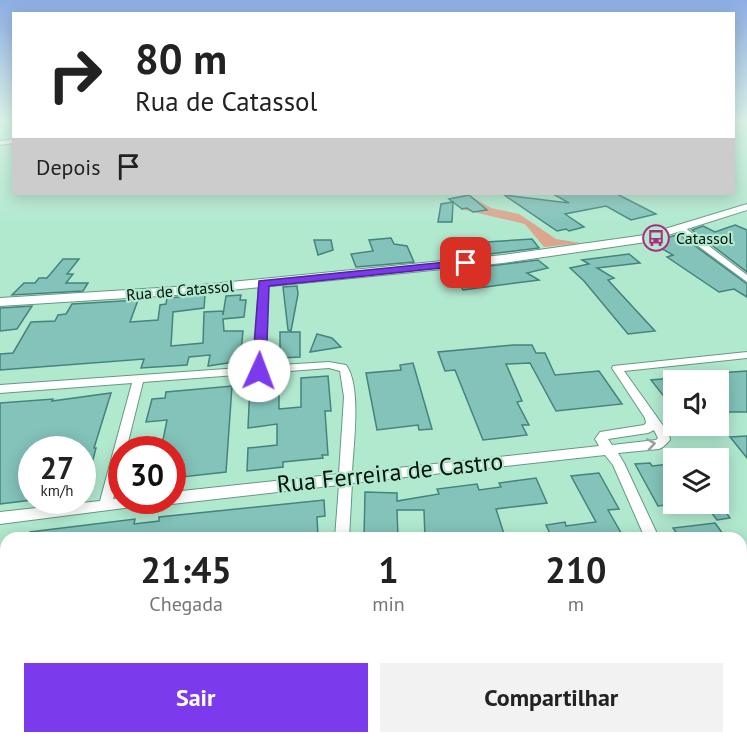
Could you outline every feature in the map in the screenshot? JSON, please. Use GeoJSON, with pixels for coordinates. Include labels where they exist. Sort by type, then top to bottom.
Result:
{"type":"FeatureCollection","features":[{"type":"Feature","properties":{"kind":"main road","name":"Rua de Catassol"},"geometry":{"type":"LineString","coordinates":[[0,302],[263,283],[503,259],[627,242],[681,229],[747,207]]}},
{"type":"Feature","properties":{"kind":"street"},"geometry":{"type":"LineString","coordinates":[[681,229],[747,279]]}},
{"type":"Feature","properties":{"kind":"street"},"geometry":{"type":"LineString","coordinates":[[259,371],[263,283]]}},
{"type":"Feature","properties":{"kind":"street"},"geometry":{"type":"LineString","coordinates":[[649,532],[618,464],[601,439],[602,436],[644,430],[652,424],[650,415],[616,368],[747,355]]}},
{"type":"Feature","properties":{"kind":"street"},"geometry":{"type":"LineString","coordinates":[[0,389],[330,365],[342,367],[345,371],[350,397],[342,532]]}},
{"type":"Feature","properties":{"kind":"street"},"geometry":{"type":"LineString","coordinates":[[105,505],[138,380]]}},
{"type":"Feature","properties":{"kind":"street","name":"Rua Ferreira de Castro"},"geometry":{"type":"LineString","coordinates":[[186,496],[608,450],[662,442],[663,434],[650,415]]}},
{"type":"Feature","properties":{"kind":"street"},"geometry":{"type":"LineString","coordinates":[[0,518],[108,505]]}},
{"type":"Feature","properties":{"kind":"shaded area"},"geometry":{"type":"Polygon","coordinates":[[[469,195],[491,208],[519,214],[556,239],[581,243],[544,247],[525,224],[460,209],[467,208],[469,195]]]}},
{"type":"Feature","properties":{"kind":"building"},"geometry":{"type":"Polygon","coordinates":[[[469,195],[487,210],[473,212],[467,208],[462,209],[449,199],[469,195]]]}},
{"type":"Feature","properties":{"kind":"building"},"geometry":{"type":"Polygon","coordinates":[[[504,195],[569,203],[555,195],[619,195],[656,214],[631,220],[606,206],[565,214],[584,227],[557,231],[504,195]]]}},
{"type":"Feature","properties":{"kind":"building"},"geometry":{"type":"Polygon","coordinates":[[[453,202],[452,222],[438,222],[441,204],[453,202]]]}},
{"type":"Feature","properties":{"kind":"building"},"geometry":{"type":"Polygon","coordinates":[[[735,225],[747,230],[747,272],[692,230],[703,226],[715,232],[735,225]]]}},
{"type":"Feature","properties":{"kind":"building"},"geometry":{"type":"Polygon","coordinates":[[[679,234],[747,284],[747,297],[734,289],[719,292],[667,257],[673,255],[652,243],[679,234]]]}},
{"type":"Feature","properties":{"kind":"building"},"geometry":{"type":"Polygon","coordinates":[[[391,238],[394,244],[407,246],[414,262],[356,267],[351,254],[373,251],[369,240],[391,238]]]}},
{"type":"Feature","properties":{"kind":"building"},"geometry":{"type":"Polygon","coordinates":[[[532,239],[539,248],[465,257],[456,244],[532,239]]]}},
{"type":"Feature","properties":{"kind":"building"},"geometry":{"type":"Polygon","coordinates":[[[314,240],[331,240],[333,250],[318,255],[314,240]]]}},
{"type":"Feature","properties":{"kind":"building"},"geometry":{"type":"Polygon","coordinates":[[[629,254],[640,263],[597,268],[614,278],[608,280],[655,331],[628,334],[584,281],[570,268],[589,264],[582,260],[629,254]]]}},
{"type":"Feature","properties":{"kind":"building"},"geometry":{"type":"Polygon","coordinates":[[[63,259],[79,259],[67,274],[73,274],[66,283],[88,283],[83,291],[12,295],[24,283],[35,283],[39,278],[47,278],[63,259]]]}},
{"type":"Feature","properties":{"kind":"building"},"geometry":{"type":"Polygon","coordinates":[[[538,260],[548,268],[527,273],[539,280],[463,290],[456,277],[478,275],[473,268],[538,260]]]}},
{"type":"Feature","properties":{"kind":"building"},"geometry":{"type":"Polygon","coordinates":[[[297,286],[298,294],[291,331],[288,330],[283,287],[297,286]]]}},
{"type":"Feature","properties":{"kind":"building"},"geometry":{"type":"Polygon","coordinates":[[[205,295],[204,308],[173,312],[171,346],[203,343],[204,312],[223,311],[223,315],[226,296],[241,295],[240,300],[246,300],[244,317],[223,319],[224,331],[243,331],[240,361],[208,366],[210,355],[189,357],[187,365],[141,368],[144,359],[0,370],[0,354],[13,353],[31,322],[55,321],[58,315],[66,314],[72,304],[138,300],[130,322],[158,320],[160,305],[166,304],[167,298],[205,295]]]}},
{"type":"Feature","properties":{"kind":"building"},"geometry":{"type":"Polygon","coordinates":[[[32,306],[17,329],[0,331],[0,308],[32,306]]]}},
{"type":"Feature","properties":{"kind":"building"},"geometry":{"type":"Polygon","coordinates":[[[280,332],[300,332],[300,357],[280,358],[280,332]]]}},
{"type":"Feature","properties":{"kind":"building"},"geometry":{"type":"Polygon","coordinates":[[[317,334],[332,338],[341,347],[310,352],[317,334]]]}},
{"type":"Feature","properties":{"kind":"building"},"geometry":{"type":"Polygon","coordinates":[[[532,345],[536,353],[545,353],[555,375],[599,371],[622,404],[556,411],[530,363],[506,364],[522,401],[517,402],[529,425],[522,425],[527,435],[483,440],[455,370],[445,371],[438,352],[532,345]]]}},
{"type":"Feature","properties":{"kind":"building"},"geometry":{"type":"Polygon","coordinates":[[[413,363],[432,429],[419,430],[418,425],[377,430],[366,373],[401,370],[400,365],[413,363]]]}},
{"type":"Feature","properties":{"kind":"building"},"geometry":{"type":"Polygon","coordinates":[[[747,371],[747,412],[729,412],[729,372],[747,371]]]}},
{"type":"Feature","properties":{"kind":"building"},"geometry":{"type":"Polygon","coordinates":[[[328,376],[331,411],[325,411],[328,455],[322,455],[323,458],[283,462],[283,467],[247,471],[248,448],[277,445],[277,424],[248,428],[250,385],[279,383],[279,409],[301,407],[301,378],[328,376]]]}},
{"type":"Feature","properties":{"kind":"building"},"geometry":{"type":"Polygon","coordinates":[[[663,379],[663,395],[651,380],[663,379]]]}},
{"type":"Feature","properties":{"kind":"building"},"geometry":{"type":"Polygon","coordinates":[[[232,386],[226,472],[186,477],[186,436],[164,436],[167,420],[146,422],[152,399],[165,398],[166,392],[232,386]]]}},
{"type":"Feature","properties":{"kind":"building"},"geometry":{"type":"Polygon","coordinates":[[[111,393],[96,442],[96,436],[18,436],[18,502],[0,504],[0,403],[53,399],[52,401],[111,393]]]}},
{"type":"Feature","properties":{"kind":"building"},"geometry":{"type":"Polygon","coordinates":[[[747,436],[747,458],[730,437],[747,436]]]}},
{"type":"Feature","properties":{"kind":"building"},"geometry":{"type":"Polygon","coordinates":[[[635,464],[663,465],[663,505],[658,506],[635,464]]]}},
{"type":"Feature","properties":{"kind":"building"},"geometry":{"type":"Polygon","coordinates":[[[599,473],[619,509],[608,510],[621,532],[549,532],[546,525],[565,522],[566,526],[596,522],[571,476],[599,473]]]}},
{"type":"Feature","properties":{"kind":"building"},"geometry":{"type":"Polygon","coordinates":[[[536,478],[547,503],[496,509],[503,532],[425,532],[424,510],[397,510],[398,532],[364,532],[365,492],[397,493],[397,501],[439,494],[437,489],[477,484],[479,490],[501,487],[499,483],[536,478]]]}},
{"type":"Feature","properties":{"kind":"building"},"geometry":{"type":"Polygon","coordinates":[[[324,500],[325,516],[317,517],[318,532],[30,532],[135,519],[134,524],[159,521],[159,517],[324,500]]]}},
{"type":"Feature","properties":{"kind":"building"},"geometry":{"type":"Polygon","coordinates":[[[712,514],[727,514],[730,518],[717,520],[712,514]]]}},
{"type":"Feature","properties":{"kind":"building"},"geometry":{"type":"Polygon","coordinates":[[[715,523],[722,532],[676,532],[673,528],[715,523]]]}},
{"type":"Feature","properties":{"kind":"place","name":"Catassol"},"geometry":{"type":"Point","coordinates":[656,238]}},
{"type":"Feature","properties":{"kind":"route"},"geometry":{"type":"LineString","coordinates":[[259,371],[263,283],[466,263]]}}]}
